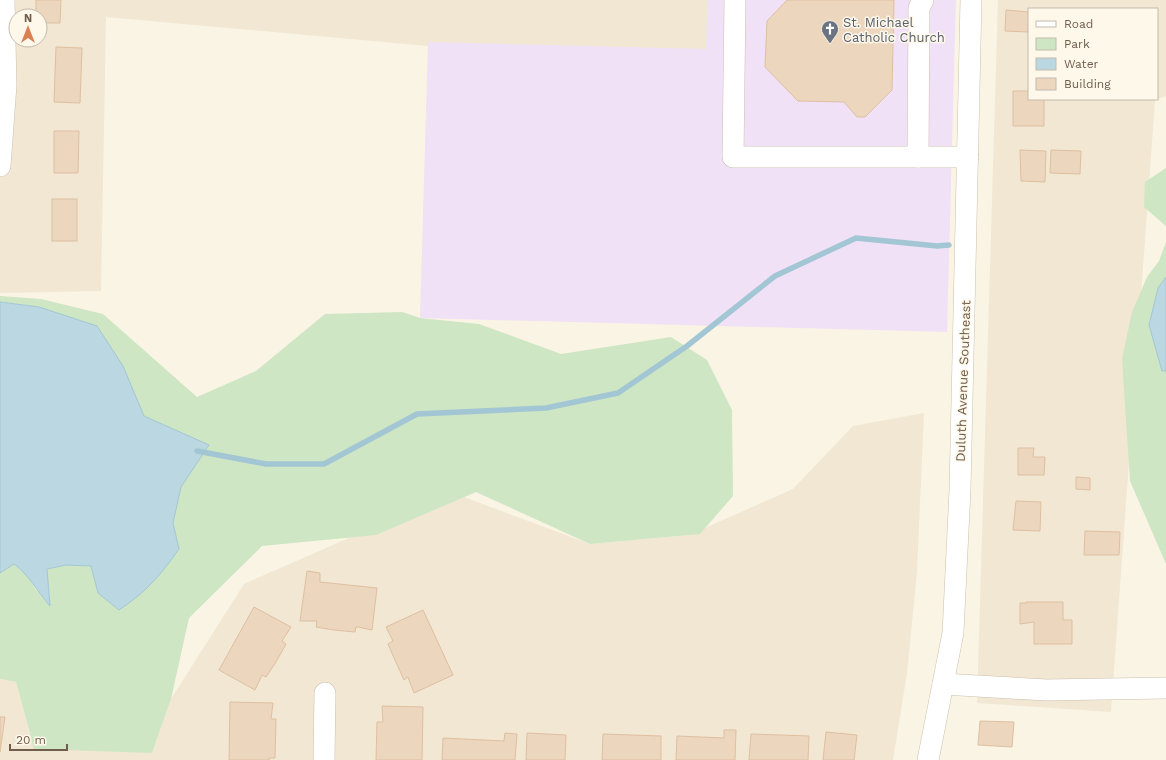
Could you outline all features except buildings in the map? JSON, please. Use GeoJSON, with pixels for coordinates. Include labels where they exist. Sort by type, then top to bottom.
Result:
{"type":"FeatureCollection","features":[{"type":"Feature","properties":{"kind":"street"},"geometry":{"type":"LineString","coordinates":[[0,166],[6,84],[4,0]]}},
{"type":"Feature","properties":{"kind":"street"},"geometry":{"type":"LineString","coordinates":[[735,0],[733,158],[968,156]]}},
{"type":"Feature","properties":{"kind":"street"},"geometry":{"type":"LineString","coordinates":[[918,157],[918,8],[923,0]]}},
{"type":"Feature","properties":{"kind":"street","name":"Duluth Avenue Southeast"},"geometry":{"type":"LineString","coordinates":[[928,760],[953,633],[960,490],[971,0]]}},
{"type":"Feature","properties":{"kind":"street"},"geometry":{"type":"LineString","coordinates":[[943,684],[1046,690],[1166,688]]}},
{"type":"Feature","properties":{"kind":"street"},"geometry":{"type":"LineString","coordinates":[[324,760],[325,693]]}},
{"type":"Feature","properties":{"kind":"shaded area"},"geometry":{"type":"Polygon","coordinates":[[[0,0],[708,0],[707,49],[428,46],[106,17],[101,291],[0,293],[0,0]]]}},
{"type":"Feature","properties":{"kind":"shaded area"},"geometry":{"type":"Polygon","coordinates":[[[708,0],[956,0],[947,332],[420,318],[428,42],[706,49],[708,0]]]}},
{"type":"Feature","properties":{"kind":"shaded area"},"geometry":{"type":"Polygon","coordinates":[[[998,0],[1166,0],[1166,96],[1158,99],[1158,8],[1028,8],[1028,100],[1155,100],[1111,712],[977,703],[998,0]]]}},
{"type":"Feature","properties":{"kind":"shaded area"},"geometry":{"type":"Polygon","coordinates":[[[924,413],[917,572],[907,673],[893,760],[0,760],[0,679],[16,682],[31,740],[152,753],[171,699],[244,584],[351,537],[464,497],[590,544],[689,535],[793,489],[853,426],[924,413]]]}},
{"type":"Feature","properties":{"kind":"green space"},"geometry":{"type":"Polygon","coordinates":[[[1166,168],[1166,226],[1144,207],[1145,182],[1166,168]]]}},
{"type":"Feature","properties":{"kind":"green space"},"geometry":{"type":"Polygon","coordinates":[[[1166,242],[1166,277],[1158,288],[1162,370],[1166,371],[1166,564],[1130,481],[1122,359],[1132,312],[1147,277],[1159,261],[1166,242]]]}},
{"type":"Feature","properties":{"kind":"green space"},"geometry":{"type":"Polygon","coordinates":[[[0,296],[41,299],[103,314],[197,397],[256,371],[325,314],[402,312],[420,318],[479,324],[561,354],[671,337],[707,360],[732,410],[733,496],[700,534],[590,544],[476,492],[376,535],[262,546],[189,618],[171,699],[152,753],[34,749],[16,682],[0,679],[0,573],[13,564],[26,573],[35,588],[50,605],[47,569],[66,565],[91,566],[98,593],[119,610],[179,550],[173,523],[181,487],[208,445],[144,416],[135,396],[39,307],[0,302],[0,296]]]}},
{"type":"Feature","properties":{"kind":"water"},"geometry":{"type":"Polygon","coordinates":[[[1166,277],[1166,371],[1162,371],[1149,325],[1158,288],[1166,277]]]}},
{"type":"Feature","properties":{"kind":"water"},"geometry":{"type":"Polygon","coordinates":[[[0,302],[39,307],[97,326],[123,366],[144,416],[209,445],[181,487],[173,523],[179,549],[152,583],[137,597],[119,610],[98,593],[91,566],[66,565],[47,569],[50,606],[29,578],[14,564],[0,573],[0,302]]]}},
{"type":"Feature","properties":{"kind":"waterway"},"geometry":{"type":"LineString","coordinates":[[197,451],[266,464],[324,464],[417,414],[546,408],[618,393],[687,346],[775,276],[856,238],[937,246],[949,245]]}},
{"type":"Feature","properties":{"kind":"place","name":"St. Michael Catholic Church"},"geometry":{"type":"Point","coordinates":[830,44]}}]}
